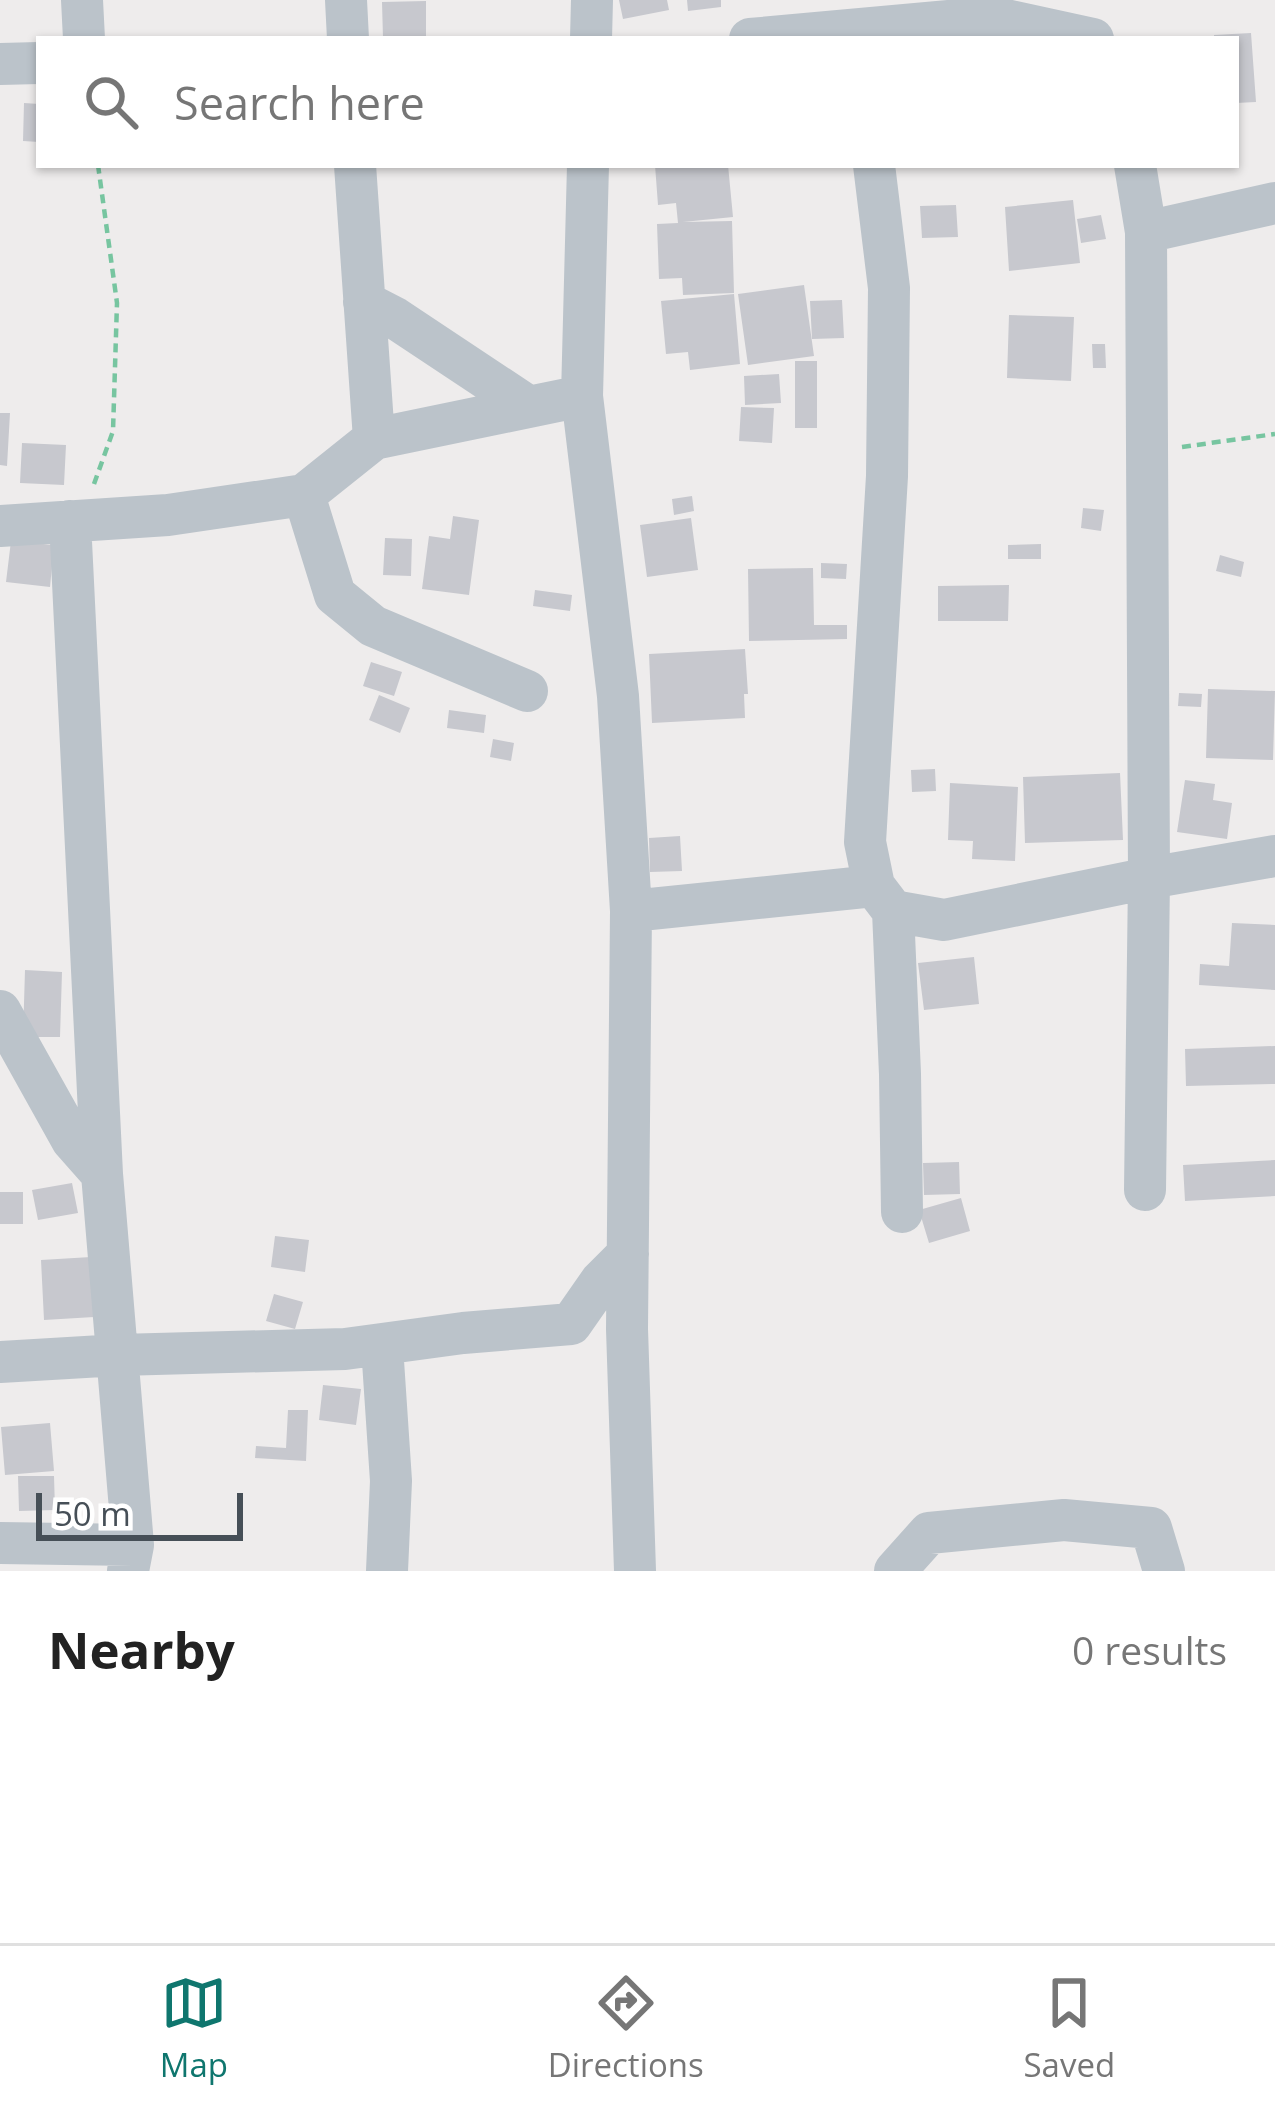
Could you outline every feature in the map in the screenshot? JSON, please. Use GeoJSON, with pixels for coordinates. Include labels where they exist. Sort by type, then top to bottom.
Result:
{"type":"FeatureCollection","features":[{"type":"Feature","properties":{"kind":"street"},"geometry":{"type":"LineString","coordinates":[[82,0],[84,36]]}},
{"type":"Feature","properties":{"kind":"street"},"geometry":{"type":"LineString","coordinates":[[346,0],[348,36]]}},
{"type":"Feature","properties":{"kind":"street"},"geometry":{"type":"LineString","coordinates":[[591,36],[592,0]]}},
{"type":"Feature","properties":{"kind":"street"},"geometry":{"type":"LineString","coordinates":[[770,36],[858,23],[992,17],[1079,36]]}},
{"type":"Feature","properties":{"kind":"street"},"geometry":{"type":"LineString","coordinates":[[0,64],[36,63]]}},
{"type":"Feature","properties":{"kind":"street"},"geometry":{"type":"LineString","coordinates":[[355,168],[374,439]]}},
{"type":"Feature","properties":{"kind":"street"},"geometry":{"type":"LineString","coordinates":[[588,168],[582,396],[618,696],[631,911],[627,1328],[635,1571]]}},
{"type":"Feature","properties":{"kind":"street"},"geometry":{"type":"LineString","coordinates":[[874,168],[889,288],[887,476],[866,842],[883,898],[900,1074],[902,1212]]}},
{"type":"Feature","properties":{"kind":"street"},"geometry":{"type":"LineString","coordinates":[[1135,168],[1146,232],[1149,878],[1144,1190]]}},
{"type":"Feature","properties":{"kind":"street"},"geometry":{"type":"LineString","coordinates":[[1146,232],[1275,203]]}},
{"type":"Feature","properties":{"kind":"street"},"geometry":{"type":"LineString","coordinates":[[364,302],[530,407]]}},
{"type":"Feature","properties":{"kind":"street"},"geometry":{"type":"LineString","coordinates":[[0,526],[168,514],[304,495],[374,439],[582,396]]}},
{"type":"Feature","properties":{"kind":"street"},"geometry":{"type":"LineString","coordinates":[[304,495],[335,595],[373,626],[527,691]]}},
{"type":"Feature","properties":{"kind":"street"},"geometry":{"type":"LineString","coordinates":[[0,1544],[130,1558],[119,1355],[102,1174],[70,521]]}},
{"type":"Feature","properties":{"kind":"street"},"geometry":{"type":"LineString","coordinates":[[631,911],[883,898],[944,920],[1275,856]]}},
{"type":"Feature","properties":{"kind":"street"},"geometry":{"type":"LineString","coordinates":[[0,1011],[72,1140],[102,1174]]}},
{"type":"Feature","properties":{"kind":"street"},"geometry":{"type":"LineString","coordinates":[[0,1362],[382,1346],[571,1324],[601,1281],[628,1254]]}},
{"type":"Feature","properties":{"kind":"street"},"geometry":{"type":"LineString","coordinates":[[382,1346],[391,1481],[387,1571]]}},
{"type":"Feature","properties":{"kind":"street"},"geometry":{"type":"LineString","coordinates":[[895,1571],[929,1533],[1064,1520],[1150,1528],[1164,1571]]}},
{"type":"Feature","properties":{"kind":"path"},"geometry":{"type":"LineString","coordinates":[[70,521],[93,486],[113,431],[117,302],[98,168]]}},
{"type":"Feature","properties":{"kind":"path"},"geometry":{"type":"LineString","coordinates":[[1147,452],[1275,434]]}},
{"type":"Feature","properties":{"kind":"building"},"geometry":{"type":"Polygon","coordinates":[[[619,0],[667,0],[669,10],[623,19],[619,0]]]}},
{"type":"Feature","properties":{"kind":"building"},"geometry":{"type":"Polygon","coordinates":[[[687,0],[721,0],[721,7],[688,11],[687,0]]]}},
{"type":"Feature","properties":{"kind":"building"},"geometry":{"type":"Polygon","coordinates":[[[426,1],[426,36],[383,36],[382,2],[426,1]]]}},
{"type":"Feature","properties":{"kind":"building"},"geometry":{"type":"Polygon","coordinates":[[[1251,33],[1256,102],[1239,103],[1239,36],[1214,35],[1251,33]]]}},
{"type":"Feature","properties":{"kind":"building"},"geometry":{"type":"Polygon","coordinates":[[[24,103],[36,104],[36,142],[23,141],[24,103]]]}},
{"type":"Feature","properties":{"kind":"building"},"geometry":{"type":"Polygon","coordinates":[[[655,168],[728,168],[733,217],[683,222],[732,221],[734,293],[683,295],[682,278],[659,279],[657,224],[678,223],[676,203],[658,205],[655,168]]]}},
{"type":"Feature","properties":{"kind":"building"},"geometry":{"type":"Polygon","coordinates":[[[1073,200],[1080,263],[1009,271],[1005,207],[1073,200]]]}},
{"type":"Feature","properties":{"kind":"building"},"geometry":{"type":"Polygon","coordinates":[[[956,205],[958,237],[922,238],[920,206],[956,205]]]}},
{"type":"Feature","properties":{"kind":"building"},"geometry":{"type":"Polygon","coordinates":[[[1101,215],[1106,239],[1081,243],[1077,219],[1101,215]]]}},
{"type":"Feature","properties":{"kind":"building"},"geometry":{"type":"Polygon","coordinates":[[[804,285],[814,356],[748,365],[738,294],[804,285]]]}},
{"type":"Feature","properties":{"kind":"building"},"geometry":{"type":"Polygon","coordinates":[[[734,294],[740,364],[690,370],[688,352],[666,354],[661,301],[734,294]]]}},
{"type":"Feature","properties":{"kind":"building"},"geometry":{"type":"Polygon","coordinates":[[[842,300],[844,338],[812,339],[810,301],[842,300]]]}},
{"type":"Feature","properties":{"kind":"building"},"geometry":{"type":"Polygon","coordinates":[[[1009,315],[1074,317],[1071,381],[1007,378],[1009,315]]]}},
{"type":"Feature","properties":{"kind":"building"},"geometry":{"type":"Polygon","coordinates":[[[1092,344],[1105,344],[1106,368],[1093,368],[1092,344]]]}},
{"type":"Feature","properties":{"kind":"building"},"geometry":{"type":"Polygon","coordinates":[[[795,361],[817,361],[817,428],[795,428],[795,361]]]}},
{"type":"Feature","properties":{"kind":"building"},"geometry":{"type":"Polygon","coordinates":[[[779,374],[781,403],[745,405],[744,376],[779,374]]]}},
{"type":"Feature","properties":{"kind":"building"},"geometry":{"type":"Polygon","coordinates":[[[741,407],[774,408],[772,443],[739,441],[741,407]]]}},
{"type":"Feature","properties":{"kind":"building"},"geometry":{"type":"Polygon","coordinates":[[[0,413],[10,413],[7,466],[0,465],[0,413]]]}},
{"type":"Feature","properties":{"kind":"building"},"geometry":{"type":"Polygon","coordinates":[[[22,443],[66,445],[64,485],[20,483],[22,443]]]}},
{"type":"Feature","properties":{"kind":"building"},"geometry":{"type":"Polygon","coordinates":[[[692,496],[694,511],[674,515],[672,499],[692,496]]]}},
{"type":"Feature","properties":{"kind":"building"},"geometry":{"type":"Polygon","coordinates":[[[1083,508],[1104,510],[1101,531],[1081,528],[1083,508]]]}},
{"type":"Feature","properties":{"kind":"building"},"geometry":{"type":"Polygon","coordinates":[[[453,516],[479,520],[469,595],[422,589],[429,536],[450,539],[453,516]]]}},
{"type":"Feature","properties":{"kind":"building"},"geometry":{"type":"Polygon","coordinates":[[[691,518],[698,570],[647,577],[640,525],[691,518]]]}},
{"type":"Feature","properties":{"kind":"building"},"geometry":{"type":"Polygon","coordinates":[[[385,538],[412,539],[411,576],[383,575],[385,538]]]}},
{"type":"Feature","properties":{"kind":"building"},"geometry":{"type":"Polygon","coordinates":[[[11,541],[54,545],[50,587],[6,582],[11,541]]]}},
{"type":"Feature","properties":{"kind":"building"},"geometry":{"type":"Polygon","coordinates":[[[1041,544],[1041,559],[1008,559],[1008,545],[1041,544]]]}},
{"type":"Feature","properties":{"kind":"building"},"geometry":{"type":"Polygon","coordinates":[[[1220,555],[1244,562],[1241,577],[1216,571],[1220,555]]]}},
{"type":"Feature","properties":{"kind":"building"},"geometry":{"type":"Polygon","coordinates":[[[821,563],[847,564],[846,579],[821,578],[821,563]]]}},
{"type":"Feature","properties":{"kind":"building"},"geometry":{"type":"Polygon","coordinates":[[[813,568],[814,625],[847,625],[847,639],[749,641],[748,569],[813,568]]]}},
{"type":"Feature","properties":{"kind":"building"},"geometry":{"type":"Polygon","coordinates":[[[1009,585],[1008,621],[938,621],[938,586],[1009,585]]]}},
{"type":"Feature","properties":{"kind":"building"},"geometry":{"type":"Polygon","coordinates":[[[535,590],[572,595],[570,611],[533,606],[535,590]]]}},
{"type":"Feature","properties":{"kind":"building"},"geometry":{"type":"Polygon","coordinates":[[[745,649],[745,718],[652,723],[649,654],[745,649]]]}},
{"type":"Feature","properties":{"kind":"building"},"geometry":{"type":"Polygon","coordinates":[[[371,662],[402,672],[394,696],[363,686],[371,662]]]}},
{"type":"Feature","properties":{"kind":"building"},"geometry":{"type":"Polygon","coordinates":[[[1208,689],[1275,691],[1273,760],[1206,758],[1208,689]]]}},
{"type":"Feature","properties":{"kind":"building"},"geometry":{"type":"Polygon","coordinates":[[[1179,693],[1202,694],[1201,707],[1178,706],[1179,693]]]}},
{"type":"Feature","properties":{"kind":"building"},"geometry":{"type":"Polygon","coordinates":[[[379,695],[410,708],[400,733],[369,720],[379,695]]]}},
{"type":"Feature","properties":{"kind":"building"},"geometry":{"type":"Polygon","coordinates":[[[449,710],[486,715],[484,733],[447,728],[449,710]]]}},
{"type":"Feature","properties":{"kind":"building"},"geometry":{"type":"Polygon","coordinates":[[[493,739],[514,743],[511,761],[490,757],[493,739]]]}},
{"type":"Feature","properties":{"kind":"building"},"geometry":{"type":"Polygon","coordinates":[[[935,769],[936,791],[912,792],[911,770],[935,769]]]}},
{"type":"Feature","properties":{"kind":"building"},"geometry":{"type":"Polygon","coordinates":[[[1120,773],[1123,840],[1025,843],[1023,777],[1120,773]]]}},
{"type":"Feature","properties":{"kind":"building"},"geometry":{"type":"Polygon","coordinates":[[[1185,780],[1215,784],[1213,800],[1232,803],[1227,839],[1177,832],[1185,780]]]}},
{"type":"Feature","properties":{"kind":"building"},"geometry":{"type":"Polygon","coordinates":[[[950,783],[1018,787],[1015,861],[972,859],[973,841],[948,840],[950,783]]]}},
{"type":"Feature","properties":{"kind":"building"},"geometry":{"type":"Polygon","coordinates":[[[680,836],[682,871],[650,872],[649,838],[680,836]]]}},
{"type":"Feature","properties":{"kind":"building"},"geometry":{"type":"Polygon","coordinates":[[[1232,923],[1275,925],[1275,990],[1199,985],[1200,964],[1229,966],[1232,923]]]}},
{"type":"Feature","properties":{"kind":"building"},"geometry":{"type":"Polygon","coordinates":[[[974,957],[979,1004],[924,1010],[918,963],[974,957]]]}},
{"type":"Feature","properties":{"kind":"building"},"geometry":{"type":"Polygon","coordinates":[[[25,970],[62,972],[60,1037],[23,1037],[25,970]]]}},
{"type":"Feature","properties":{"kind":"building"},"geometry":{"type":"Polygon","coordinates":[[[1275,1046],[1275,1084],[1186,1086],[1185,1049],[1275,1046]]]}},
{"type":"Feature","properties":{"kind":"building"},"geometry":{"type":"Polygon","coordinates":[[[1275,1160],[1275,1196],[1185,1201],[1183,1165],[1275,1160]]]}},
{"type":"Feature","properties":{"kind":"building"},"geometry":{"type":"Polygon","coordinates":[[[959,1162],[960,1194],[924,1195],[923,1163],[959,1162]]]}},
{"type":"Feature","properties":{"kind":"building"},"geometry":{"type":"Polygon","coordinates":[[[72,1183],[78,1213],[38,1220],[32,1190],[72,1183]]]}},
{"type":"Feature","properties":{"kind":"building"},"geometry":{"type":"Polygon","coordinates":[[[0,1192],[23,1192],[23,1224],[0,1224],[0,1192]]]}},
{"type":"Feature","properties":{"kind":"building"},"geometry":{"type":"Polygon","coordinates":[[[961,1198],[970,1231],[929,1243],[919,1210],[961,1198]]]}},
{"type":"Feature","properties":{"kind":"building"},"geometry":{"type":"Polygon","coordinates":[[[275,1236],[309,1240],[305,1272],[271,1267],[275,1236]]]}},
{"type":"Feature","properties":{"kind":"building"},"geometry":{"type":"Polygon","coordinates":[[[91,1257],[94,1317],[44,1320],[41,1260],[91,1257]]]}},
{"type":"Feature","properties":{"kind":"building"},"geometry":{"type":"Polygon","coordinates":[[[274,1294],[303,1302],[295,1329],[266,1321],[274,1294]]]}},
{"type":"Feature","properties":{"kind":"building"},"geometry":{"type":"Polygon","coordinates":[[[323,1385],[361,1389],[356,1425],[319,1420],[323,1385]]]}},
{"type":"Feature","properties":{"kind":"building"},"geometry":{"type":"Polygon","coordinates":[[[288,1410],[308,1410],[306,1461],[255,1458],[256,1446],[286,1448],[288,1410]]]}},
{"type":"Feature","properties":{"kind":"building"},"geometry":{"type":"Polygon","coordinates":[[[50,1423],[54,1471],[5,1475],[1,1427],[50,1423]]]}},
{"type":"Feature","properties":{"kind":"building"},"geometry":{"type":"Polygon","coordinates":[[[18,1476],[54,1476],[55,1510],[19,1511],[18,1476]]]}}]}
